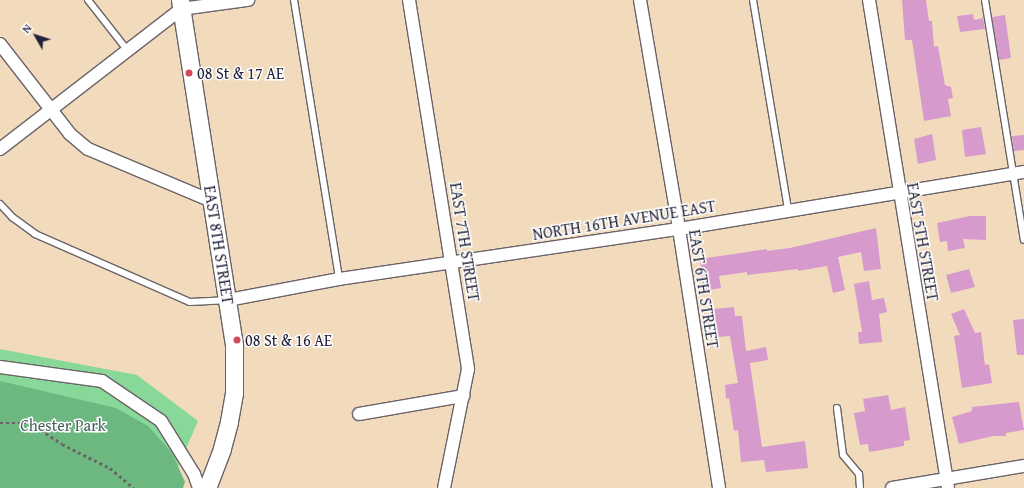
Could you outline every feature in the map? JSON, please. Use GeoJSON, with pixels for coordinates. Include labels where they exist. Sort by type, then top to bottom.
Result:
{"type":"FeatureCollection","features":[{"type":"Feature","properties":{"kind":"street"},"geometry":{"type":"LineString","coordinates":[[0,150],[128,51],[180,5],[248,0]]}},
{"type":"Feature","properties":{"kind":"street","name":"EAST 7TH STREET"},"geometry":{"type":"LineString","coordinates":[[409,0],[453,263],[468,369],[444,488]]}},
{"type":"Feature","properties":{"kind":"street","name":"EAST 6TH STREET"},"geometry":{"type":"LineString","coordinates":[[640,0],[679,229],[719,488]]}},
{"type":"Feature","properties":{"kind":"street","name":"EAST 5TH STREET"},"geometry":{"type":"LineString","coordinates":[[869,0],[898,192],[948,484]]}},
{"type":"Feature","properties":{"kind":"street","name":"EAST 8TH STREET"},"geometry":{"type":"LineString","coordinates":[[180,5],[228,300],[234,346],[234,393],[222,449],[207,488]]}},
{"type":"Feature","properties":{"kind":"street"},"geometry":{"type":"LineString","coordinates":[[0,44],[70,134],[88,149],[212,201]]}},
{"type":"Feature","properties":{"kind":"street","name":"NORTH 16TH AVENUE EAST"},"geometry":{"type":"LineString","coordinates":[[228,300],[339,279],[679,229],[1019,173]]}},
{"type":"Feature","properties":{"kind":"street"},"geometry":{"type":"LineString","coordinates":[[0,367],[102,381],[161,421],[194,474],[198,488]]}},
{"type":"Feature","properties":{"kind":"street"},"geometry":{"type":"LineString","coordinates":[[359,414],[463,396]]}},
{"type":"Feature","properties":{"kind":"street"},"geometry":{"type":"LineString","coordinates":[[892,488],[948,484],[1024,466]]}},
{"type":"Feature","properties":{"kind":"lane"},"geometry":{"type":"LineString","coordinates":[[88,0],[128,51]]}},
{"type":"Feature","properties":{"kind":"lane"},"geometry":{"type":"LineString","coordinates":[[294,0],[339,279]]}},
{"type":"Feature","properties":{"kind":"lane"},"geometry":{"type":"LineString","coordinates":[[754,0],[788,210]]}},
{"type":"Feature","properties":{"kind":"lane"},"geometry":{"type":"LineString","coordinates":[[985,0],[1019,173],[1024,240]]}},
{"type":"Feature","properties":{"kind":"lane"},"geometry":{"type":"LineString","coordinates":[[0,204],[12,217],[35,234],[190,302],[228,300]]}},
{"type":"Feature","properties":{"kind":"lane"},"geometry":{"type":"LineString","coordinates":[[837,408],[843,455],[858,474],[860,488]]}},
{"type":"Feature","properties":{"kind":"path"},"geometry":{"type":"LineString","coordinates":[[0,423],[31,423],[62,444],[110,468],[134,488]]}},
{"type":"Feature","properties":{"kind":"green space","name":"Chester Park"},"geometry":{"type":"Polygon","coordinates":[[[0,349],[137,375],[198,421],[169,488],[0,488],[0,349]]]}},
{"type":"Feature","properties":{"kind":"green space","name":"Chester Park"},"geometry":{"type":"Polygon","coordinates":[[[0,381],[116,408],[148,426],[172,453],[185,482],[183,488],[0,488],[0,381]]]}},
{"type":"Feature","properties":{"kind":"building"},"geometry":{"type":"Polygon","coordinates":[[[902,0],[926,0],[929,21],[932,21],[934,47],[938,46],[945,85],[951,87],[953,98],[948,99],[951,116],[924,121],[912,40],[905,40],[902,0]]]}},
{"type":"Feature","properties":{"kind":"building"},"geometry":{"type":"Polygon","coordinates":[[[973,14],[974,20],[983,18],[985,29],[960,32],[957,16],[973,14]]]}},
{"type":"Feature","properties":{"kind":"building"},"geometry":{"type":"Polygon","coordinates":[[[1005,15],[1011,58],[999,60],[992,17],[1005,15]]]}},
{"type":"Feature","properties":{"kind":"building"},"geometry":{"type":"Polygon","coordinates":[[[981,127],[986,154],[965,157],[962,130],[981,127]]]}},
{"type":"Feature","properties":{"kind":"building"},"geometry":{"type":"Polygon","coordinates":[[[932,134],[936,160],[918,164],[914,139],[932,134]]]}},
{"type":"Feature","properties":{"kind":"building"},"geometry":{"type":"Polygon","coordinates":[[[1024,135],[1024,150],[1014,151],[1012,136],[1024,135]]]}},
{"type":"Feature","properties":{"kind":"building"},"geometry":{"type":"Polygon","coordinates":[[[970,216],[986,216],[986,240],[963,239],[965,248],[948,251],[947,241],[940,242],[937,223],[970,216]]]}},
{"type":"Feature","properties":{"kind":"building"},"geometry":{"type":"Polygon","coordinates":[[[876,228],[881,269],[864,271],[861,252],[838,257],[845,290],[833,293],[827,266],[798,271],[798,269],[747,275],[747,272],[719,276],[721,288],[704,291],[700,259],[767,249],[767,251],[790,248],[876,228]]]}},
{"type":"Feature","properties":{"kind":"building"},"geometry":{"type":"Polygon","coordinates":[[[969,269],[975,287],[951,293],[946,275],[969,269]]]}},
{"type":"Feature","properties":{"kind":"building"},"geometry":{"type":"Polygon","coordinates":[[[869,281],[872,300],[884,298],[887,312],[879,314],[882,342],[859,344],[858,332],[862,332],[854,284],[869,281]]]}},
{"type":"Feature","properties":{"kind":"building"},"geometry":{"type":"Polygon","coordinates":[[[734,307],[735,316],[742,316],[746,351],[766,347],[768,360],[750,363],[762,447],[805,441],[808,468],[766,472],[764,460],[741,462],[738,430],[734,431],[729,398],[726,399],[725,385],[738,383],[730,336],[718,337],[714,309],[734,307]]]}},
{"type":"Feature","properties":{"kind":"building"},"geometry":{"type":"Polygon","coordinates":[[[964,309],[975,333],[981,332],[985,365],[989,364],[992,383],[962,388],[954,336],[960,335],[951,314],[964,309]]]}},
{"type":"Feature","properties":{"kind":"building"},"geometry":{"type":"Polygon","coordinates":[[[1024,319],[1024,355],[1017,355],[1013,320],[1024,319]]]}},
{"type":"Feature","properties":{"kind":"building"},"geometry":{"type":"Polygon","coordinates":[[[888,395],[891,410],[905,407],[910,440],[904,441],[904,446],[869,452],[868,444],[860,445],[854,413],[865,411],[863,399],[888,395]]]}},
{"type":"Feature","properties":{"kind":"building"},"geometry":{"type":"Polygon","coordinates":[[[1019,402],[1024,430],[1006,433],[1006,436],[993,436],[959,444],[952,417],[972,411],[972,407],[1019,402]]]}},
{"type":"Feature","properties":{"kind":"place","name":"08 St & 17 AE"},"geometry":{"type":"Point","coordinates":[189,73]}},
{"type":"Feature","properties":{"kind":"place","name":"08 St & 16 AE"},"geometry":{"type":"Point","coordinates":[237,340]}}]}
